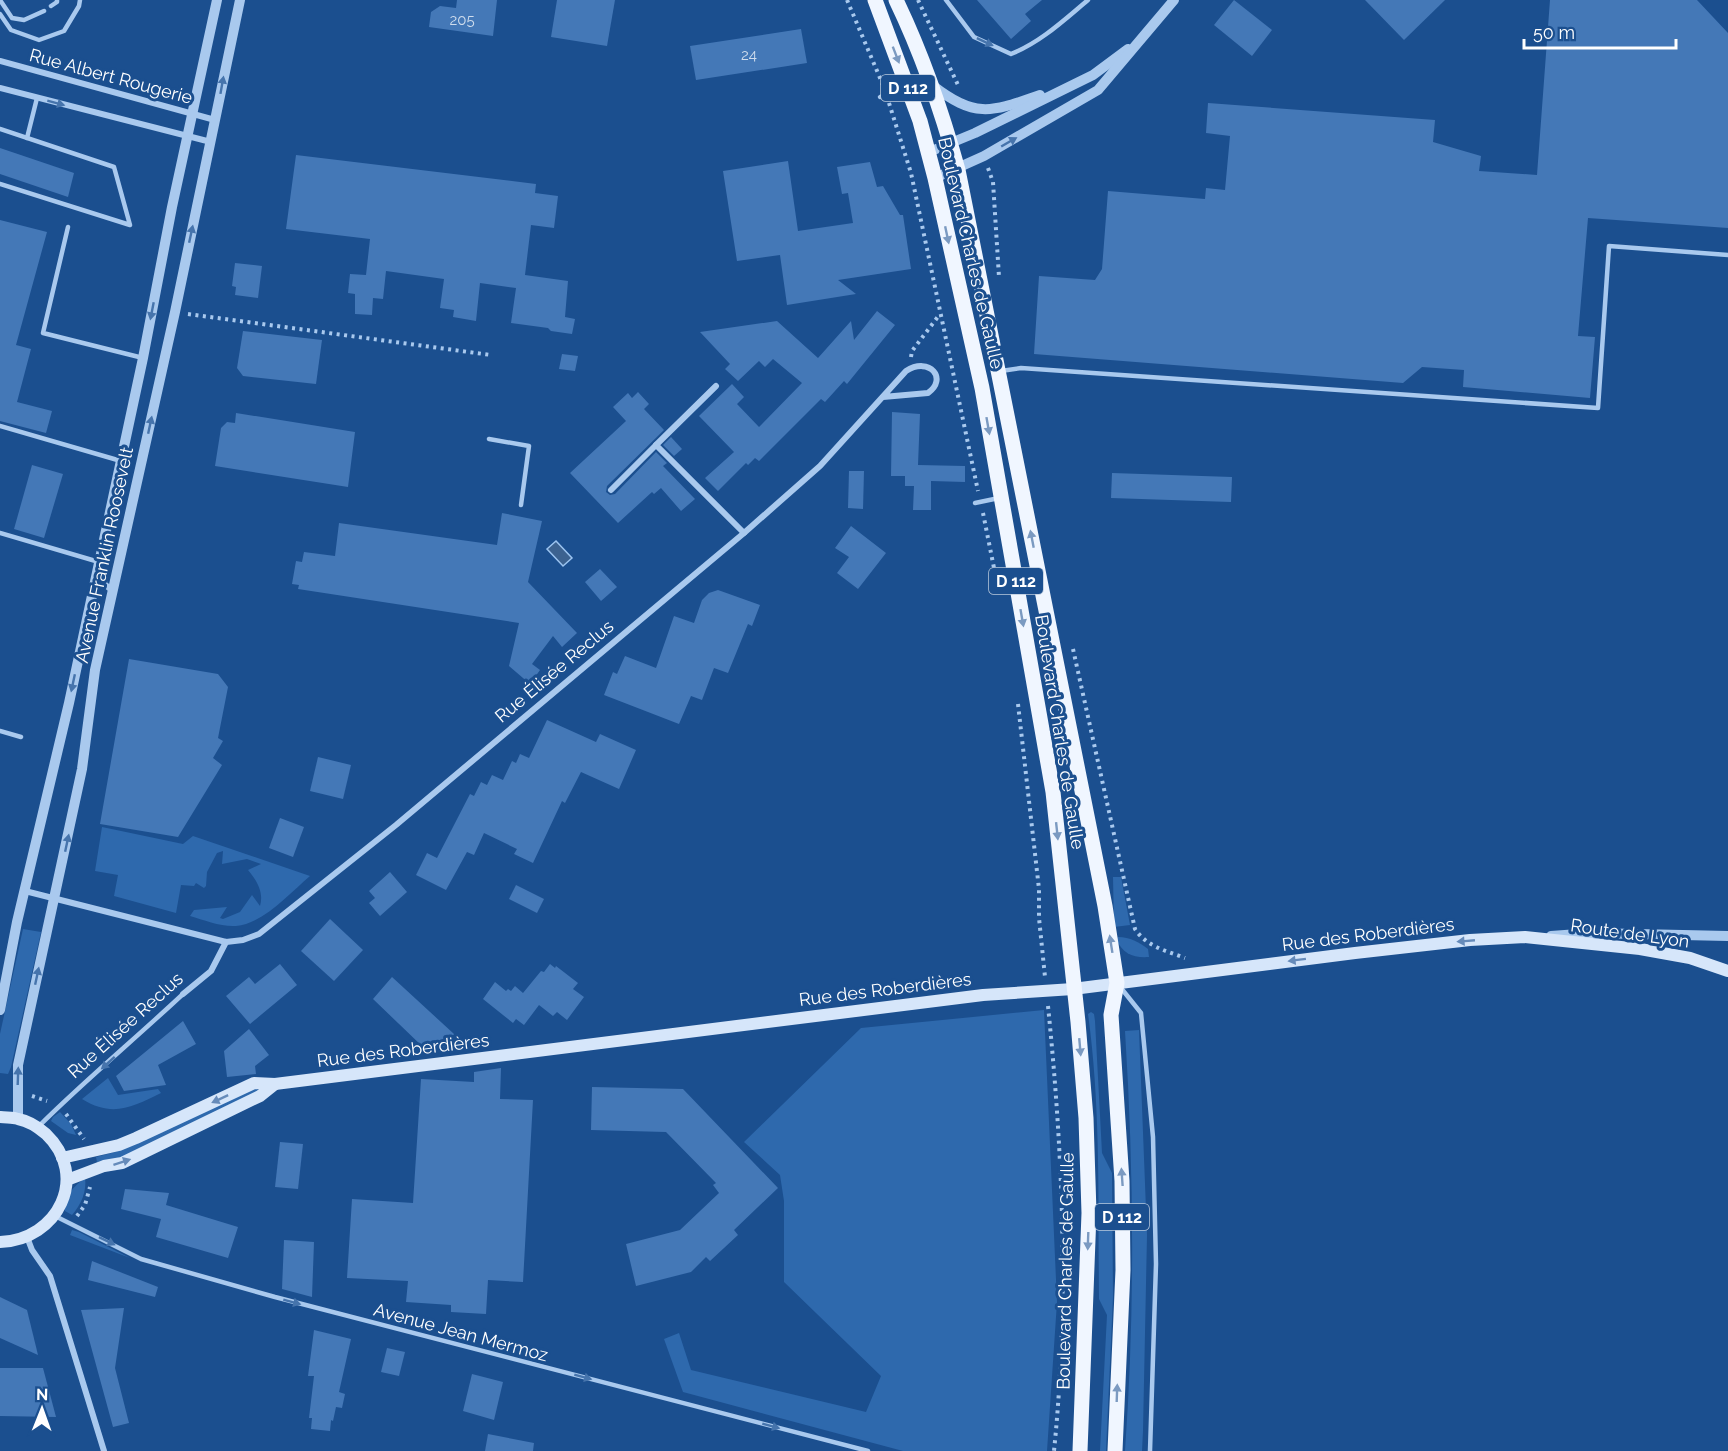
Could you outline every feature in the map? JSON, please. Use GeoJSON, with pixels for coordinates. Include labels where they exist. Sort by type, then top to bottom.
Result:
{"type":"FeatureCollection","features":[{"type":"Feature","properties":{"kind":"main road","name":"Boulevard Charles de Gaulle"},"geometry":{"type":"LineString","coordinates":[[875,0],[908,86],[935,178],[982,388],[1053,792],[1086,1118],[1089,1213],[1080,1451]]}},
{"type":"Feature","properties":{"kind":"main road","name":"Boulevard Charles de Gaulle"},"geometry":{"type":"LineString","coordinates":[[896,0],[914,39],[958,170]]}},
{"type":"Feature","properties":{"kind":"main road","name":"D 112"},"geometry":{"type":"LineString","coordinates":[[958,170],[1105,906],[1117,983],[1112,1015],[1122,1181],[1122,1270],[1115,1451]]}},
{"type":"Feature","properties":{"kind":"main road","name":"Rue des Roberdières"},"geometry":{"type":"LineString","coordinates":[[62,1158],[119,1145],[254,1083],[274,1084],[983,995],[1073,988],[1470,940],[1525,937]]}},
{"type":"Feature","properties":{"kind":"main road","name":"Route de Lyon"},"geometry":{"type":"LineString","coordinates":[[1525,937],[1640,949],[1690,958],[1728,971]]}},
{"type":"Feature","properties":{"kind":"main road"},"geometry":{"type":"LineString","coordinates":[[66,1179],[104,1166],[122,1163],[260,1096],[274,1084]]}},
{"type":"Feature","properties":{"kind":"main road"},"geometry":{"type":"LineString","coordinates":[[0,1117],[18,1118],[38,1127],[54,1142],[62,1158],[66,1179],[63,1198],[55,1215],[43,1228],[27,1237],[0,1242]]}},
{"type":"Feature","properties":{"kind":"street","name":"Avenue Franklin Roosevelt"},"geometry":{"type":"LineString","coordinates":[[0,1011],[121,461],[172,207],[217,0]]}},
{"type":"Feature","properties":{"kind":"street","name":"Avenue Franklin Roosevelt"},"geometry":{"type":"LineString","coordinates":[[18,1118],[18,1065],[82,769],[95,670],[175,312],[240,0]]}},
{"type":"Feature","properties":{"kind":"street"},"geometry":{"type":"LineString","coordinates":[[935,178],[958,170],[984,156],[1098,90],[1174,0]]}},
{"type":"Feature","properties":{"kind":"street"},"geometry":{"type":"LineString","coordinates":[[929,152],[951,144],[1093,75],[1144,37]]}},
{"type":"Feature","properties":{"kind":"street","name":"Rue Albert Rougerie"},"geometry":{"type":"LineString","coordinates":[[0,61],[215,120]]}},
{"type":"Feature","properties":{"kind":"street"},"geometry":{"type":"LineString","coordinates":[[930,83],[948,98],[968,108],[984,109],[1003,107],[1093,75]]}},
{"type":"Feature","properties":{"kind":"street"},"geometry":{"type":"LineString","coordinates":[[0,87],[211,142]]}},
{"type":"Feature","properties":{"kind":"street"},"geometry":{"type":"LineString","coordinates":[[884,398],[921,395],[934,389],[937,382],[930,367],[921,365],[906,371]]}},
{"type":"Feature","properties":{"kind":"street","name":"Rue Élisée Reclus"},"geometry":{"type":"LineString","coordinates":[[25,891],[226,942],[243,940],[259,934],[396,825],[744,533],[820,466],[884,398],[906,371]]}},
{"type":"Feature","properties":{"kind":"street"},"geometry":{"type":"LineString","coordinates":[[611,490],[716,386]]}},
{"type":"Feature","properties":{"kind":"street"},"geometry":{"type":"LineString","coordinates":[[656,445],[744,533]]}},
{"type":"Feature","properties":{"kind":"street"},"geometry":{"type":"LineString","coordinates":[[102,546],[107,560],[104,584],[112,590]]}},
{"type":"Feature","properties":{"kind":"street","name":"Rue des Roberdières"},"geometry":{"type":"LineString","coordinates":[[1525,937],[1593,933],[1728,936]]}},
{"type":"Feature","properties":{"kind":"street","name":"Rue Élisée Reclus"},"geometry":{"type":"LineString","coordinates":[[183,994],[212,971],[226,942]]}},
{"type":"Feature","properties":{"kind":"street"},"geometry":{"type":"LineString","coordinates":[[27,1237],[32,1250],[50,1276],[104,1451]]}},
{"type":"Feature","properties":{"kind":"lane"},"geometry":{"type":"LineString","coordinates":[[0,0],[12,18],[24,20],[44,11]]}},
{"type":"Feature","properties":{"kind":"lane"},"geometry":{"type":"LineString","coordinates":[[51,6],[57,0]]}},
{"type":"Feature","properties":{"kind":"lane"},"geometry":{"type":"LineString","coordinates":[[0,14],[11,30],[39,40],[64,31],[79,6],[80,0]]}},
{"type":"Feature","properties":{"kind":"lane"},"geometry":{"type":"LineString","coordinates":[[946,0],[974,37],[1011,54],[1029,47],[1089,0]]}},
{"type":"Feature","properties":{"kind":"lane"},"geometry":{"type":"LineString","coordinates":[[880,97],[908,86]]}},
{"type":"Feature","properties":{"kind":"lane"},"geometry":{"type":"LineString","coordinates":[[27,138],[37,98]]}},
{"type":"Feature","properties":{"kind":"lane"},"geometry":{"type":"LineString","coordinates":[[0,129],[114,167],[130,225],[0,184]]}},
{"type":"Feature","properties":{"kind":"lane"},"geometry":{"type":"LineString","coordinates":[[68,227],[43,333],[143,358]]}},
{"type":"Feature","properties":{"kind":"lane"},"geometry":{"type":"LineString","coordinates":[[998,371],[1021,368],[1598,408],[1609,246],[1728,255]]}},
{"type":"Feature","properties":{"kind":"lane"},"geometry":{"type":"LineString","coordinates":[[0,426],[121,461]]}},
{"type":"Feature","properties":{"kind":"lane"},"geometry":{"type":"LineString","coordinates":[[489,439],[529,446],[521,505]]}},
{"type":"Feature","properties":{"kind":"lane"},"geometry":{"type":"LineString","coordinates":[[975,503],[1001,498]]}},
{"type":"Feature","properties":{"kind":"lane"},"geometry":{"type":"LineString","coordinates":[[0,533],[99,562]]}},
{"type":"Feature","properties":{"kind":"lane"},"geometry":{"type":"LineString","coordinates":[[0,732],[21,737]]}},
{"type":"Feature","properties":{"kind":"lane"},"geometry":{"type":"LineString","coordinates":[[1117,983],[1141,1012],[1153,1137],[1156,1264],[1150,1451]]}},
{"type":"Feature","properties":{"kind":"lane","name":"Rue Élisée Reclus"},"geometry":{"type":"LineString","coordinates":[[38,1127],[69,1096],[121,1052],[183,994]]}},
{"type":"Feature","properties":{"kind":"lane","name":"Avenue Jean Mermoz"},"geometry":{"type":"LineString","coordinates":[[55,1215],[141,1259],[275,1298],[868,1451]]}},
{"type":"Feature","properties":{"kind":"path"},"geometry":{"type":"LineString","coordinates":[[918,0],[968,108]]}},
{"type":"Feature","properties":{"kind":"path"},"geometry":{"type":"LineString","coordinates":[[984,156],[993,182],[999,279]]}},
{"type":"Feature","properties":{"kind":"path"},"geometry":{"type":"LineString","coordinates":[[175,312],[491,355]]}},
{"type":"Feature","properties":{"kind":"path"},"geometry":{"type":"LineString","coordinates":[[906,371],[912,351],[941,313]]}},
{"type":"Feature","properties":{"kind":"path"},"geometry":{"type":"LineString","coordinates":[[1073,646],[1135,929],[1140,938],[1159,949],[1189,960]]}},
{"type":"Feature","properties":{"kind":"path"},"geometry":{"type":"LineString","coordinates":[[1050,1026],[1062,1201],[1064,1296],[1060,1386],[1054,1451]]}},
{"type":"Feature","properties":{"kind":"shaded area"},"geometry":{"type":"Polygon","coordinates":[[[556,541],[572,558],[563,566],[547,549],[556,541]]]}},
{"type":"Feature","properties":{"kind":"shaded area"},"geometry":{"type":"Polygon","coordinates":[[[102,827],[183,844],[193,836],[310,876],[276,907],[256,920],[236,926],[219,924],[190,916],[194,910],[227,907],[220,918],[223,919],[240,912],[252,895],[260,906],[259,887],[248,870],[261,864],[247,859],[222,864],[223,851],[217,853],[207,872],[204,888],[196,883],[194,886],[181,885],[176,913],[114,896],[118,875],[95,871],[102,827]]]}},
{"type":"Feature","properties":{"kind":"shaded area"},"geometry":{"type":"Polygon","coordinates":[[[1113,877],[1121,877],[1130,925],[1114,927],[1113,877]]]}},
{"type":"Feature","properties":{"kind":"shaded area"},"geometry":{"type":"Polygon","coordinates":[[[23,929],[41,932],[11,1067],[8,1074],[0,1073],[0,1034],[23,929]]]}},
{"type":"Feature","properties":{"kind":"shaded area"},"geometry":{"type":"Polygon","coordinates":[[[1118,937],[1141,944],[1148,949],[1149,957],[1133,956],[1125,952],[1116,939],[1118,937]]]}},
{"type":"Feature","properties":{"kind":"shaded area"},"geometry":{"type":"Polygon","coordinates":[[[1044,1010],[1057,1302],[1047,1451],[903,1451],[683,1392],[664,1339],[679,1333],[691,1370],[866,1412],[881,1376],[784,1282],[784,1201],[780,1175],[744,1142],[861,1028],[1044,1010]]]}},
{"type":"Feature","properties":{"kind":"shaded area"},"geometry":{"type":"Polygon","coordinates":[[[1091,1012],[1094,1014],[1095,1021],[1102,1153],[1112,1173],[1113,1297],[1106,1451],[1100,1451],[1107,1315],[1099,1299],[1097,1120],[1088,1014],[1091,1012]]]}},
{"type":"Feature","properties":{"kind":"shaded area"},"geometry":{"type":"Polygon","coordinates":[[[1139,1030],[1147,1235],[1143,1431],[1142,1451],[1125,1451],[1132,1241],[1125,1031],[1139,1030]]]}},
{"type":"Feature","properties":{"kind":"shaded area"},"geometry":{"type":"Polygon","coordinates":[[[108,1078],[118,1095],[158,1089],[161,1093],[141,1103],[113,1109],[93,1105],[82,1099],[108,1078]]]}},
{"type":"Feature","properties":{"kind":"shaded area"},"geometry":{"type":"Polygon","coordinates":[[[255,1087],[259,1091],[123,1157],[97,1162],[96,1157],[115,1152],[255,1087]]]}},
{"type":"Feature","properties":{"kind":"shaded area"},"geometry":{"type":"Polygon","coordinates":[[[60,1112],[71,1124],[76,1135],[68,1133],[51,1121],[60,1112]]]}},
{"type":"Feature","properties":{"kind":"shaded area"},"geometry":{"type":"Polygon","coordinates":[[[85,1178],[83,1198],[72,1215],[65,1211],[65,1201],[73,1188],[85,1178]]]}},
{"type":"Feature","properties":{"kind":"shaded area"},"geometry":{"type":"Polygon","coordinates":[[[72,1230],[79,1232],[130,1258],[70,1235],[72,1230]]]}},
{"type":"Feature","properties":{"kind":"building"},"geometry":{"type":"Polygon","coordinates":[[[457,0],[497,0],[493,36],[429,27],[431,12],[440,6],[456,8],[457,0]]]}},
{"type":"Feature","properties":{"kind":"building"},"geometry":{"type":"Polygon","coordinates":[[[557,0],[615,0],[607,46],[551,37],[557,0]]]}},
{"type":"Feature","properties":{"kind":"building"},"geometry":{"type":"Polygon","coordinates":[[[977,0],[1042,0],[1025,14],[1031,21],[1011,39],[977,0]]]}},
{"type":"Feature","properties":{"kind":"building"},"geometry":{"type":"Polygon","coordinates":[[[1234,0],[1272,30],[1252,56],[1214,25],[1234,0]]]}},
{"type":"Feature","properties":{"kind":"building"},"geometry":{"type":"Polygon","coordinates":[[[1365,0],[1445,0],[1404,40],[1365,0]]]}},
{"type":"Feature","properties":{"kind":"building"},"geometry":{"type":"Polygon","coordinates":[[[1550,0],[1697,0],[1728,33],[1728,228],[1588,218],[1578,336],[1595,337],[1590,398],[1463,387],[1464,370],[1422,367],[1403,383],[1034,354],[1039,276],[1095,280],[1102,269],[1108,191],[1205,199],[1206,188],[1225,190],[1230,136],[1206,133],[1208,103],[1435,120],[1433,142],[1481,156],[1479,171],[1537,175],[1550,0]]]}},
{"type":"Feature","properties":{"kind":"building"},"geometry":{"type":"Polygon","coordinates":[[[801,29],[807,63],[696,80],[690,46],[801,29]]]}},
{"type":"Feature","properties":{"kind":"building"},"geometry":{"type":"Polygon","coordinates":[[[0,148],[74,173],[68,197],[0,174],[0,148]]]}},
{"type":"Feature","properties":{"kind":"building"},"geometry":{"type":"Polygon","coordinates":[[[296,155],[536,184],[535,193],[558,196],[554,228],[531,225],[525,275],[568,281],[565,317],[575,319],[572,334],[511,323],[516,288],[480,283],[476,321],[453,317],[454,310],[440,308],[444,279],[386,271],[383,299],[373,298],[372,315],[355,314],[355,294],[348,293],[350,274],[366,275],[370,239],[286,229],[296,155]]]}},
{"type":"Feature","properties":{"kind":"building"},"geometry":{"type":"Polygon","coordinates":[[[788,161],[798,231],[853,223],[848,193],[842,194],[837,167],[870,162],[877,187],[883,186],[900,215],[903,215],[911,269],[838,280],[856,294],[787,305],[780,255],[737,261],[723,171],[788,161]]]}},
{"type":"Feature","properties":{"kind":"building"},"geometry":{"type":"Polygon","coordinates":[[[0,220],[47,232],[16,345],[31,349],[17,402],[52,411],[46,433],[0,421],[0,220]]]}},
{"type":"Feature","properties":{"kind":"building"},"geometry":{"type":"Polygon","coordinates":[[[235,263],[262,266],[258,298],[235,295],[236,287],[232,286],[235,263]]]}},
{"type":"Feature","properties":{"kind":"building"},"geometry":{"type":"Polygon","coordinates":[[[877,311],[895,325],[847,384],[844,381],[825,402],[821,399],[759,461],[755,458],[748,465],[746,463],[718,491],[705,478],[734,452],[699,416],[732,384],[744,397],[737,404],[759,427],[802,383],[773,359],[765,367],[759,361],[738,381],[725,369],[730,364],[700,332],[777,321],[818,358],[851,321],[854,340],[877,311]]]}},
{"type":"Feature","properties":{"kind":"building"},"geometry":{"type":"Polygon","coordinates":[[[243,331],[322,340],[316,384],[243,376],[237,368],[243,331]]]}},
{"type":"Feature","properties":{"kind":"building"},"geometry":{"type":"Polygon","coordinates":[[[562,354],[578,356],[575,371],[559,369],[562,354]]]}},
{"type":"Feature","properties":{"kind":"building"},"geometry":{"type":"Polygon","coordinates":[[[638,392],[649,404],[644,409],[664,430],[607,486],[606,492],[610,495],[615,494],[656,452],[667,463],[663,466],[695,499],[681,511],[661,488],[654,494],[652,492],[618,523],[570,473],[626,421],[613,407],[628,393],[632,398],[638,392]]]}},
{"type":"Feature","properties":{"kind":"building"},"geometry":{"type":"Polygon","coordinates":[[[892,412],[920,414],[918,465],[965,466],[965,482],[931,481],[931,510],[913,510],[914,486],[905,486],[905,476],[891,476],[892,412]]]}},
{"type":"Feature","properties":{"kind":"building"},"geometry":{"type":"Polygon","coordinates":[[[236,413],[355,432],[348,487],[215,466],[221,428],[227,422],[235,423],[236,413]]]}},
{"type":"Feature","properties":{"kind":"building"},"geometry":{"type":"Polygon","coordinates":[[[671,437],[682,449],[674,456],[663,445],[671,437]]]}},
{"type":"Feature","properties":{"kind":"building"},"geometry":{"type":"Polygon","coordinates":[[[32,465],[63,474],[44,538],[14,529],[32,465]]]}},
{"type":"Feature","properties":{"kind":"building"},"geometry":{"type":"Polygon","coordinates":[[[849,471],[864,471],[863,509],[848,508],[849,471]]]}},
{"type":"Feature","properties":{"kind":"building"},"geometry":{"type":"Polygon","coordinates":[[[1112,473],[1232,477],[1231,502],[1111,498],[1112,473]]]}},
{"type":"Feature","properties":{"kind":"building"},"geometry":{"type":"Polygon","coordinates":[[[502,513],[542,521],[528,582],[577,633],[562,647],[553,636],[532,664],[540,670],[530,684],[509,666],[519,623],[298,589],[299,585],[292,584],[296,561],[302,562],[304,552],[335,556],[339,523],[497,545],[502,513]]]}},
{"type":"Feature","properties":{"kind":"building"},"geometry":{"type":"Polygon","coordinates":[[[851,526],[886,553],[858,589],[837,573],[849,557],[835,548],[851,526]]]}},
{"type":"Feature","properties":{"kind":"building"},"geometry":{"type":"Polygon","coordinates":[[[600,569],[617,587],[601,601],[585,582],[600,569]]]}},
{"type":"Feature","properties":{"kind":"building"},"geometry":{"type":"Polygon","coordinates":[[[718,590],[760,605],[752,626],[748,624],[728,673],[714,668],[702,700],[691,696],[679,724],[604,695],[613,672],[617,674],[625,656],[656,668],[674,616],[694,623],[702,600],[709,593],[718,590]]]}},
{"type":"Feature","properties":{"kind":"building"},"geometry":{"type":"Polygon","coordinates":[[[129,659],[218,674],[228,687],[218,738],[223,741],[213,758],[222,765],[178,837],[100,824],[129,659]]]}},
{"type":"Feature","properties":{"kind":"building"},"geometry":{"type":"Polygon","coordinates":[[[547,720],[596,742],[600,734],[636,750],[619,789],[581,772],[565,803],[562,801],[533,863],[514,854],[517,849],[484,833],[474,855],[467,852],[446,890],[416,875],[427,853],[437,858],[470,794],[474,796],[481,782],[487,785],[492,775],[503,780],[512,761],[516,763],[520,754],[529,758],[547,720]]]}},
{"type":"Feature","properties":{"kind":"building"},"geometry":{"type":"Polygon","coordinates":[[[318,757],[351,765],[343,799],[310,791],[318,757]]]}},
{"type":"Feature","properties":{"kind":"building"},"geometry":{"type":"Polygon","coordinates":[[[280,818],[304,827],[293,857],[269,848],[280,818]]]}},
{"type":"Feature","properties":{"kind":"building"},"geometry":{"type":"Polygon","coordinates":[[[390,872],[407,892],[380,916],[369,903],[375,898],[369,891],[390,872]]]}},
{"type":"Feature","properties":{"kind":"building"},"geometry":{"type":"Polygon","coordinates":[[[516,885],[544,899],[537,913],[509,899],[516,885]]]}},
{"type":"Feature","properties":{"kind":"building"},"geometry":{"type":"Polygon","coordinates":[[[330,919],[363,950],[334,981],[301,951],[330,919]]]}},
{"type":"Feature","properties":{"kind":"building"},"geometry":{"type":"Polygon","coordinates":[[[280,964],[297,985],[250,1024],[226,996],[249,977],[255,984],[280,964]]]}},
{"type":"Feature","properties":{"kind":"building"},"geometry":{"type":"Polygon","coordinates":[[[550,964],[578,983],[573,989],[584,997],[567,1020],[557,1012],[553,1016],[539,1005],[524,1025],[516,1019],[513,1023],[483,999],[495,982],[506,991],[508,989],[511,991],[515,986],[523,993],[541,971],[544,972],[550,964]]]}},
{"type":"Feature","properties":{"kind":"building"},"geometry":{"type":"Polygon","coordinates":[[[392,977],[454,1034],[444,1049],[423,1052],[423,1047],[373,999],[392,977]]]}},
{"type":"Feature","properties":{"kind":"building"},"geometry":{"type":"Polygon","coordinates":[[[183,1021],[196,1044],[158,1065],[166,1085],[124,1091],[116,1076],[183,1021]]]}},
{"type":"Feature","properties":{"kind":"building"},"geometry":{"type":"Polygon","coordinates":[[[249,1029],[269,1055],[255,1066],[256,1074],[227,1077],[224,1051],[249,1029]]]}},
{"type":"Feature","properties":{"kind":"building"},"geometry":{"type":"Polygon","coordinates":[[[501,1068],[500,1099],[533,1100],[523,1282],[488,1280],[486,1314],[451,1312],[451,1305],[406,1302],[408,1281],[347,1278],[352,1199],[413,1203],[421,1079],[474,1082],[474,1072],[501,1068]]]}},
{"type":"Feature","properties":{"kind":"building"},"geometry":{"type":"Polygon","coordinates":[[[592,1087],[683,1089],[778,1188],[734,1230],[738,1235],[710,1261],[706,1257],[691,1272],[636,1286],[626,1244],[680,1230],[719,1193],[713,1185],[716,1183],[666,1132],[591,1130],[592,1087]]]}},
{"type":"Feature","properties":{"kind":"building"},"geometry":{"type":"Polygon","coordinates":[[[280,1142],[303,1144],[298,1189],[275,1187],[280,1142]]]}},
{"type":"Feature","properties":{"kind":"building"},"geometry":{"type":"Polygon","coordinates":[[[125,1189],[169,1193],[166,1205],[238,1227],[228,1258],[156,1237],[161,1219],[121,1209],[125,1189]]]}},
{"type":"Feature","properties":{"kind":"building"},"geometry":{"type":"Polygon","coordinates":[[[284,1240],[314,1242],[312,1297],[282,1289],[284,1240]]]}},
{"type":"Feature","properties":{"kind":"building"},"geometry":{"type":"Polygon","coordinates":[[[92,1261],[158,1287],[155,1297],[88,1280],[92,1261]]]}},
{"type":"Feature","properties":{"kind":"building"},"geometry":{"type":"Polygon","coordinates":[[[0,1297],[27,1310],[38,1355],[0,1338],[0,1297]]]}},
{"type":"Feature","properties":{"kind":"building"},"geometry":{"type":"Polygon","coordinates":[[[124,1308],[115,1368],[129,1423],[113,1427],[81,1310],[124,1308]]]}},
{"type":"Feature","properties":{"kind":"building"},"geometry":{"type":"Polygon","coordinates":[[[314,1330],[351,1339],[339,1392],[345,1394],[342,1408],[336,1407],[330,1431],[311,1429],[312,1418],[309,1418],[314,1376],[308,1376],[314,1330]]]}},
{"type":"Feature","properties":{"kind":"building"},"geometry":{"type":"Polygon","coordinates":[[[387,1348],[405,1352],[399,1376],[381,1372],[387,1348]]]}},
{"type":"Feature","properties":{"kind":"building"},"geometry":{"type":"Polygon","coordinates":[[[0,1368],[43,1368],[56,1417],[0,1416],[0,1368]]]}},
{"type":"Feature","properties":{"kind":"building"},"geometry":{"type":"Polygon","coordinates":[[[472,1374],[503,1382],[494,1420],[463,1411],[472,1374]]]}},
{"type":"Feature","properties":{"kind":"building"},"geometry":{"type":"Polygon","coordinates":[[[488,1434],[534,1443],[533,1451],[485,1451],[488,1434]]]}}]}
